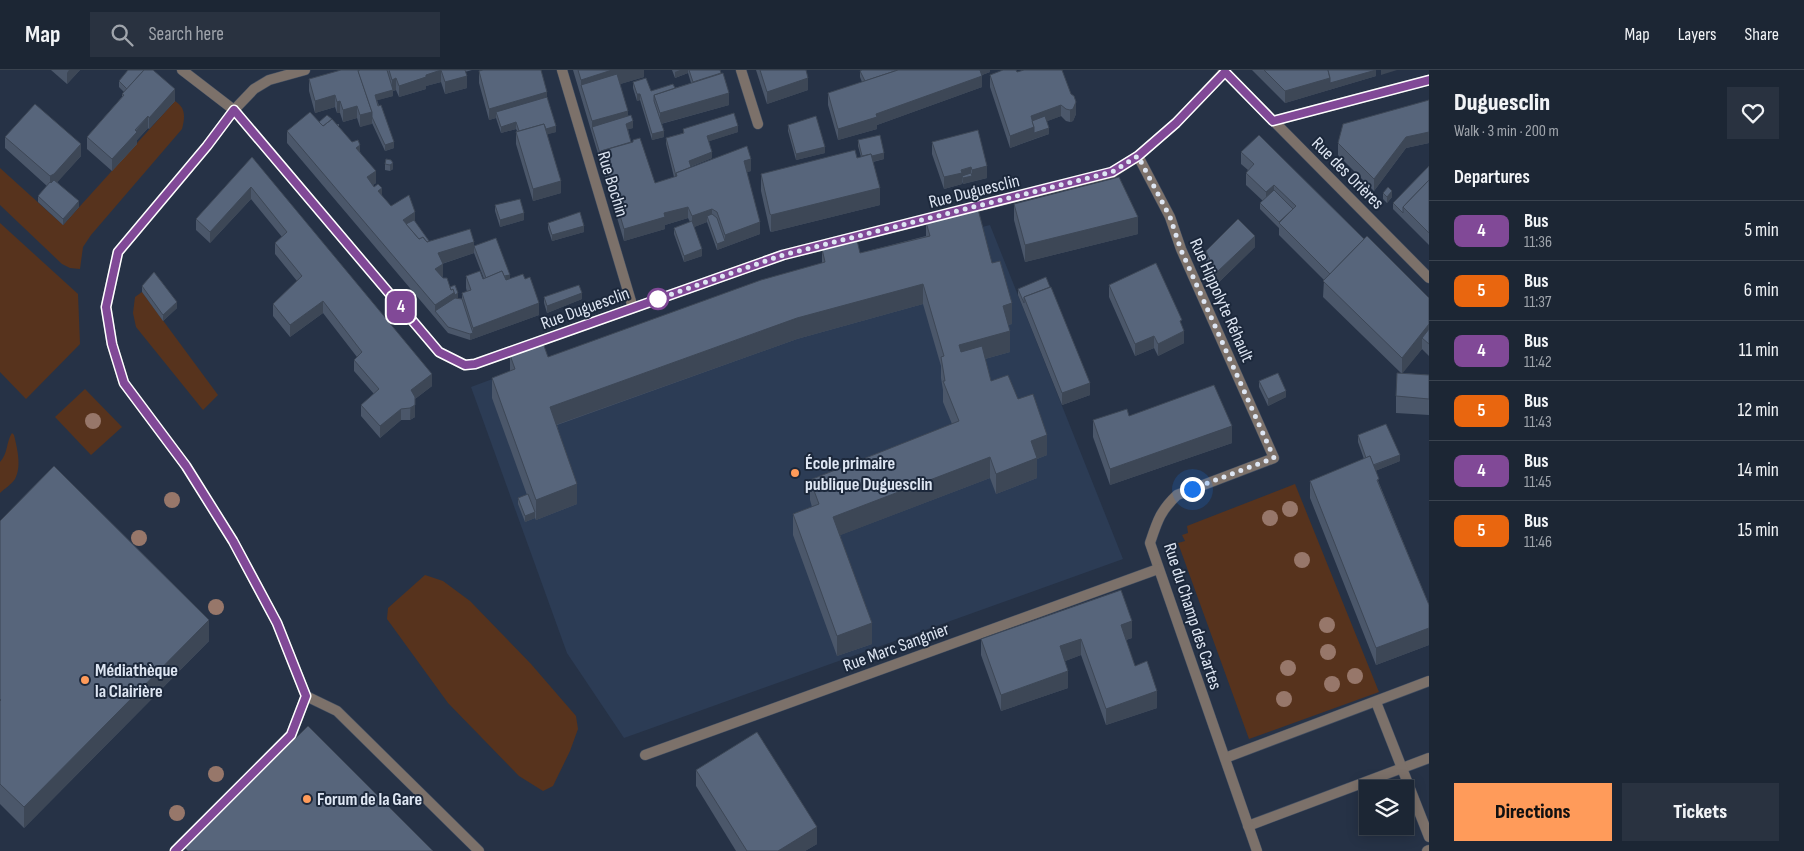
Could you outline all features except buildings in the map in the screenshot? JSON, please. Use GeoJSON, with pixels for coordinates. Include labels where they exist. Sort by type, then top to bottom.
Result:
{"type":"FeatureCollection","features":[{"type":"Feature","properties":{"kind":"street","name":"Rue Duguesclin"},"geometry":{"type":"LineString","coordinates":[[182,70],[234,110],[439,352],[465,365],[475,364],[783,255],[1112,172],[1138,156],[1176,123],[1224,71]]}},
{"type":"Feature","properties":{"kind":"street"},"geometry":{"type":"LineString","coordinates":[[305,70],[270,80],[254,89],[234,110],[207,146],[118,252],[106,307],[112,344],[124,383],[186,466],[233,541],[277,623],[306,696],[337,711],[478,851]]}},
{"type":"Feature","properties":{"kind":"street","name":"Rue Bochin"},"geometry":{"type":"LineString","coordinates":[[562,70],[633,308]]}},
{"type":"Feature","properties":{"kind":"street"},"geometry":{"type":"LineString","coordinates":[[741,70],[758,124]]}},
{"type":"Feature","properties":{"kind":"street","name":"Rue des Orières"},"geometry":{"type":"LineString","coordinates":[[1224,71],[1429,278]]}},
{"type":"Feature","properties":{"kind":"street"},"geometry":{"type":"LineString","coordinates":[[1273,121],[1429,80]]}},
{"type":"Feature","properties":{"kind":"street","name":"Rue Hippolyte Réhault"},"geometry":{"type":"LineString","coordinates":[[1138,156],[1170,217],[1181,250],[1274,458]]}},
{"type":"Feature","properties":{"kind":"street","name":"Rue du Champ des Cartes"},"geometry":{"type":"LineString","coordinates":[[1257,851],[1150,543],[1165,506],[1177,495],[1274,458]]}},
{"type":"Feature","properties":{"kind":"street","name":"Rue Marc Sangnier"},"geometry":{"type":"LineString","coordinates":[[645,755],[1158,569]]}},
{"type":"Feature","properties":{"kind":"street"},"geometry":{"type":"LineString","coordinates":[[1225,758],[1429,681]]}},
{"type":"Feature","properties":{"kind":"street"},"geometry":{"type":"LineString","coordinates":[[175,851],[291,735],[306,696]]}},
{"type":"Feature","properties":{"kind":"street"},"geometry":{"type":"LineString","coordinates":[[1376,702],[1429,837]]}},
{"type":"Feature","properties":{"kind":"street"},"geometry":{"type":"LineString","coordinates":[[1248,826],[1429,758]]}},
{"type":"Feature","properties":{"kind":"shaded area"},"geometry":{"type":"Polygon","coordinates":[[[175,101],[184,113],[182,129],[91,235],[83,247],[80,269],[70,268],[62,264],[0,205],[0,168],[63,225],[175,101]]]}},
{"type":"Feature","properties":{"kind":"shaded area"},"geometry":{"type":"Polygon","coordinates":[[[0,223],[78,294],[80,344],[26,399],[0,372],[0,223]]]}},
{"type":"Feature","properties":{"kind":"shaded area","name":"École primaire publique Duguesclin"},"geometry":{"type":"Polygon","coordinates":[[[990,225],[1123,559],[624,738],[567,653],[471,387],[739,288],[990,225]]]}},
{"type":"Feature","properties":{"kind":"shaded area"},"geometry":{"type":"Polygon","coordinates":[[[142,292],[218,395],[203,410],[136,327],[133,313],[135,297],[142,292]]]}},
{"type":"Feature","properties":{"kind":"shaded area"},"geometry":{"type":"Polygon","coordinates":[[[85,389],[122,427],[91,455],[55,417],[85,389]]]}},
{"type":"Feature","properties":{"kind":"shaded area"},"geometry":{"type":"Polygon","coordinates":[[[12,433],[19,463],[17,474],[14,481],[0,493],[0,462],[3,459],[12,433]]]}},
{"type":"Feature","properties":{"kind":"shaded area"},"geometry":{"type":"Polygon","coordinates":[[[1295,484],[1379,692],[1249,739],[1178,543],[1185,541],[1182,535],[1188,533],[1187,526],[1295,484]]]}},
{"type":"Feature","properties":{"kind":"shaded area"},"geometry":{"type":"Polygon","coordinates":[[[425,575],[443,581],[470,601],[531,664],[576,716],[578,729],[570,751],[553,786],[543,791],[519,776],[448,703],[387,619],[388,608],[425,575]]]}},
{"type":"Feature","properties":{"kind":"bus line","name":"4"},"geometry":{"type":"LineString","coordinates":[[175,851],[291,735],[306,696],[277,623],[233,541],[186,466],[124,383],[112,344],[106,307],[118,252],[207,146],[234,110],[439,352],[465,365],[475,364],[783,255],[1112,172],[1138,156],[1176,123],[1225,72],[1273,121],[1429,80]]}},
{"type":"Feature","properties":{"kind":"place","name":"École primaire publique Duguesclin"},"geometry":{"type":"Point","coordinates":[795,473]}},
{"type":"Feature","properties":{"kind":"place","name":"Médiathèque la Clairière"},"geometry":{"type":"Point","coordinates":[85,680]}},
{"type":"Feature","properties":{"kind":"place","name":"Forum de la Gare"},"geometry":{"type":"Point","coordinates":[307,799]}},
{"type":"Feature","properties":{"kind":"route"},"geometry":{"type":"LineString","coordinates":[[658,299],[652,301],[783,255],[1112,172],[1138,156],[1170,217],[1181,250],[1274,458],[1192,489]]}}]}
